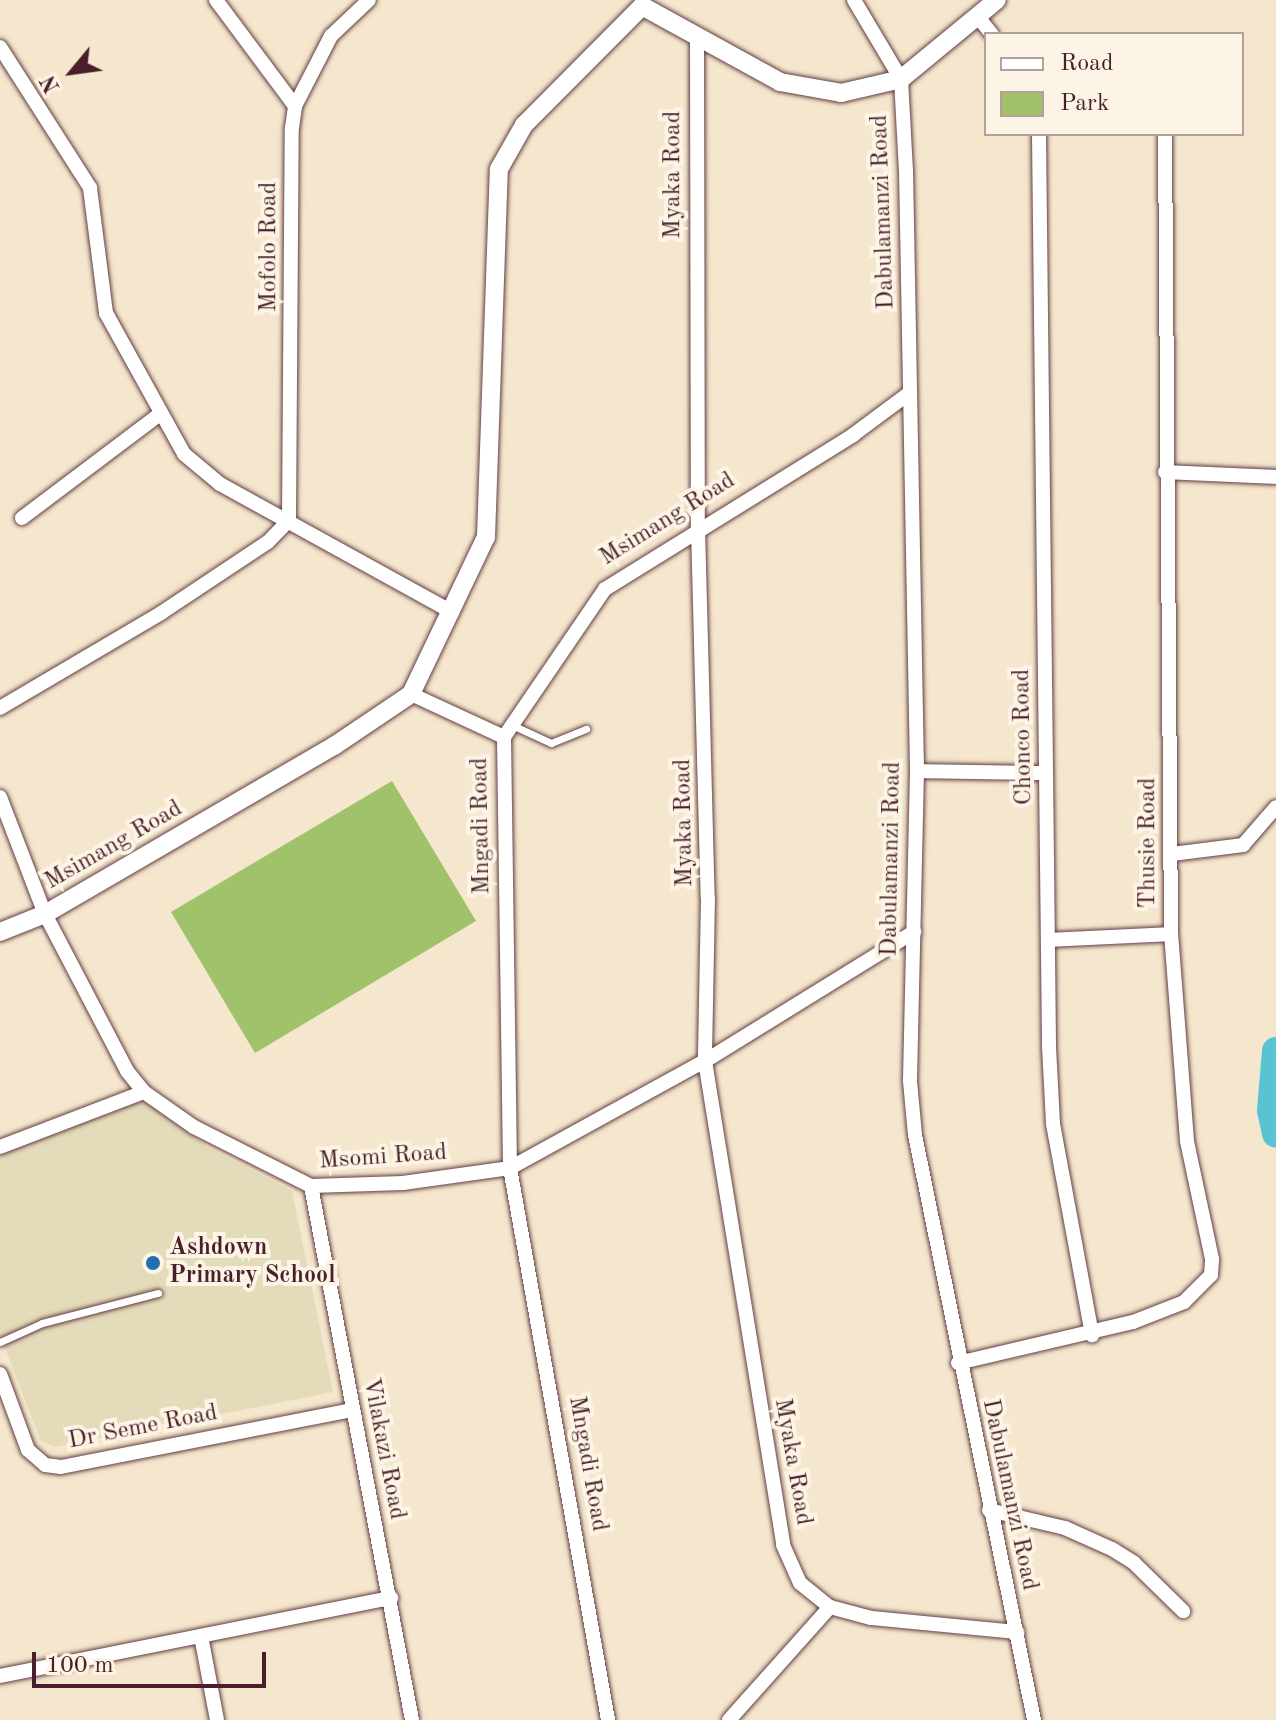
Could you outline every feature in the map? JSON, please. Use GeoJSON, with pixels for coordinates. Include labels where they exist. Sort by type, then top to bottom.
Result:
{"type":"FeatureCollection","features":[{"type":"Feature","properties":{"kind":"street"},"geometry":{"type":"LineString","coordinates":[[216,0],[295,106]]}},
{"type":"Feature","properties":{"kind":"street","name":"Mofolo Road"},"geometry":{"type":"LineString","coordinates":[[289,520],[295,106],[331,36],[369,0]]}},
{"type":"Feature","properties":{"kind":"street","name":"Dabulamanzi Road"},"geometry":{"type":"LineString","coordinates":[[854,0],[901,79],[917,771],[910,1081],[915,1135],[958,1363],[1034,1720]]}},
{"type":"Feature","properties":{"kind":"street"},"geometry":{"type":"LineString","coordinates":[[411,694],[486,537],[491,504],[499,169],[524,125],[637,3],[801,89],[851,92],[901,79],[997,0]]}},
{"type":"Feature","properties":{"kind":"street"},"geometry":{"type":"LineString","coordinates":[[978,17],[990,32]]}},
{"type":"Feature","properties":{"kind":"street","name":"Myaka Road"},"geometry":{"type":"LineString","coordinates":[[697,37],[698,528],[708,898],[705,1061],[783,1545],[792,1570],[810,1595],[830,1607]]}},
{"type":"Feature","properties":{"kind":"street"},"geometry":{"type":"LineString","coordinates":[[0,47],[90,188],[106,313],[184,454],[204,474],[452,612]]}},
{"type":"Feature","properties":{"kind":"street","name":"Chonco Road"},"geometry":{"type":"LineString","coordinates":[[1039,136],[1053,1124],[1092,1335]]}},
{"type":"Feature","properties":{"kind":"street","name":"Thusie Road"},"geometry":{"type":"LineString","coordinates":[[958,1363],[1092,1335],[1184,1302],[1211,1275],[1208,1238],[1187,1141],[1171,934],[1165,472],[1165,136]]}},
{"type":"Feature","properties":{"kind":"street","name":"Msimang Road"},"geometry":{"type":"LineString","coordinates":[[508,731],[605,589],[698,528],[853,435],[908,394]]}},
{"type":"Feature","properties":{"kind":"street"},"geometry":{"type":"LineString","coordinates":[[22,518],[160,414]]}},
{"type":"Feature","properties":{"kind":"street"},"geometry":{"type":"LineString","coordinates":[[1165,472],[1276,477]]}},
{"type":"Feature","properties":{"kind":"street"},"geometry":{"type":"LineString","coordinates":[[0,708],[161,613],[268,542],[289,520]]}},
{"type":"Feature","properties":{"kind":"street","name":"Msimang Road"},"geometry":{"type":"LineString","coordinates":[[0,932],[45,914],[334,746],[411,694]]}},
{"type":"Feature","properties":{"kind":"street","name":"Mngadi Road"},"geometry":{"type":"LineString","coordinates":[[411,694],[508,731],[510,1168],[608,1720]]}},
{"type":"Feature","properties":{"kind":"street"},"geometry":{"type":"LineString","coordinates":[[917,771],[1046,773]]}},
{"type":"Feature","properties":{"kind":"street","name":"Msomi Road"},"geometry":{"type":"LineString","coordinates":[[0,797],[45,914],[100,1023],[144,1092],[194,1127],[311,1186],[403,1183],[510,1168],[705,1061],[914,932]]}},
{"type":"Feature","properties":{"kind":"street"},"geometry":{"type":"LineString","coordinates":[[1172,854],[1243,845],[1276,807]]}},
{"type":"Feature","properties":{"kind":"street"},"geometry":{"type":"LineString","coordinates":[[1049,940],[1171,934]]}},
{"type":"Feature","properties":{"kind":"street"},"geometry":{"type":"LineString","coordinates":[[0,1147],[144,1092]]}},
{"type":"Feature","properties":{"kind":"street","name":"Vilakazi Road"},"geometry":{"type":"LineString","coordinates":[[311,1186],[412,1720]]}},
{"type":"Feature","properties":{"kind":"street","name":"Dr Seme Road"},"geometry":{"type":"LineString","coordinates":[[0,1374],[28,1450],[45,1465],[61,1467],[351,1410]]}},
{"type":"Feature","properties":{"kind":"street"},"geometry":{"type":"LineString","coordinates":[[989,1510],[1065,1528],[1112,1549],[1134,1563],[1183,1611]]}},
{"type":"Feature","properties":{"kind":"street"},"geometry":{"type":"LineString","coordinates":[[0,1676],[391,1598]]}},
{"type":"Feature","properties":{"kind":"street"},"geometry":{"type":"LineString","coordinates":[[729,1720],[830,1607],[871,1618],[1017,1632]]}},
{"type":"Feature","properties":{"kind":"street"},"geometry":{"type":"LineString","coordinates":[[201,1636],[217,1720]]}},
{"type":"Feature","properties":{"kind":"lane"},"geometry":{"type":"LineString","coordinates":[[508,731],[551,743],[586,729]]}},
{"type":"Feature","properties":{"kind":"lane"},"geometry":{"type":"LineString","coordinates":[[0,1342],[42,1323],[158,1293]]}},
{"type":"Feature","properties":{"kind":"shaded area","name":"Ashdown Primary School"},"geometry":{"type":"Polygon","coordinates":[[[142,1099],[208,1148],[292,1191],[333,1392],[55,1447],[41,1441],[0,1335],[0,1153],[142,1099]]]}},
{"type":"Feature","properties":{"kind":"green space"},"geometry":{"type":"Polygon","coordinates":[[[392,781],[476,921],[255,1053],[171,912],[392,781]]]}},
{"type":"Feature","properties":{"kind":"waterway"},"geometry":{"type":"LineString","coordinates":[[1276,1051],[1271,1110],[1276,1133]]}},
{"type":"Feature","properties":{"kind":"place","name":"Ashdown Primary School"},"geometry":{"type":"Point","coordinates":[153,1263]}}]}
